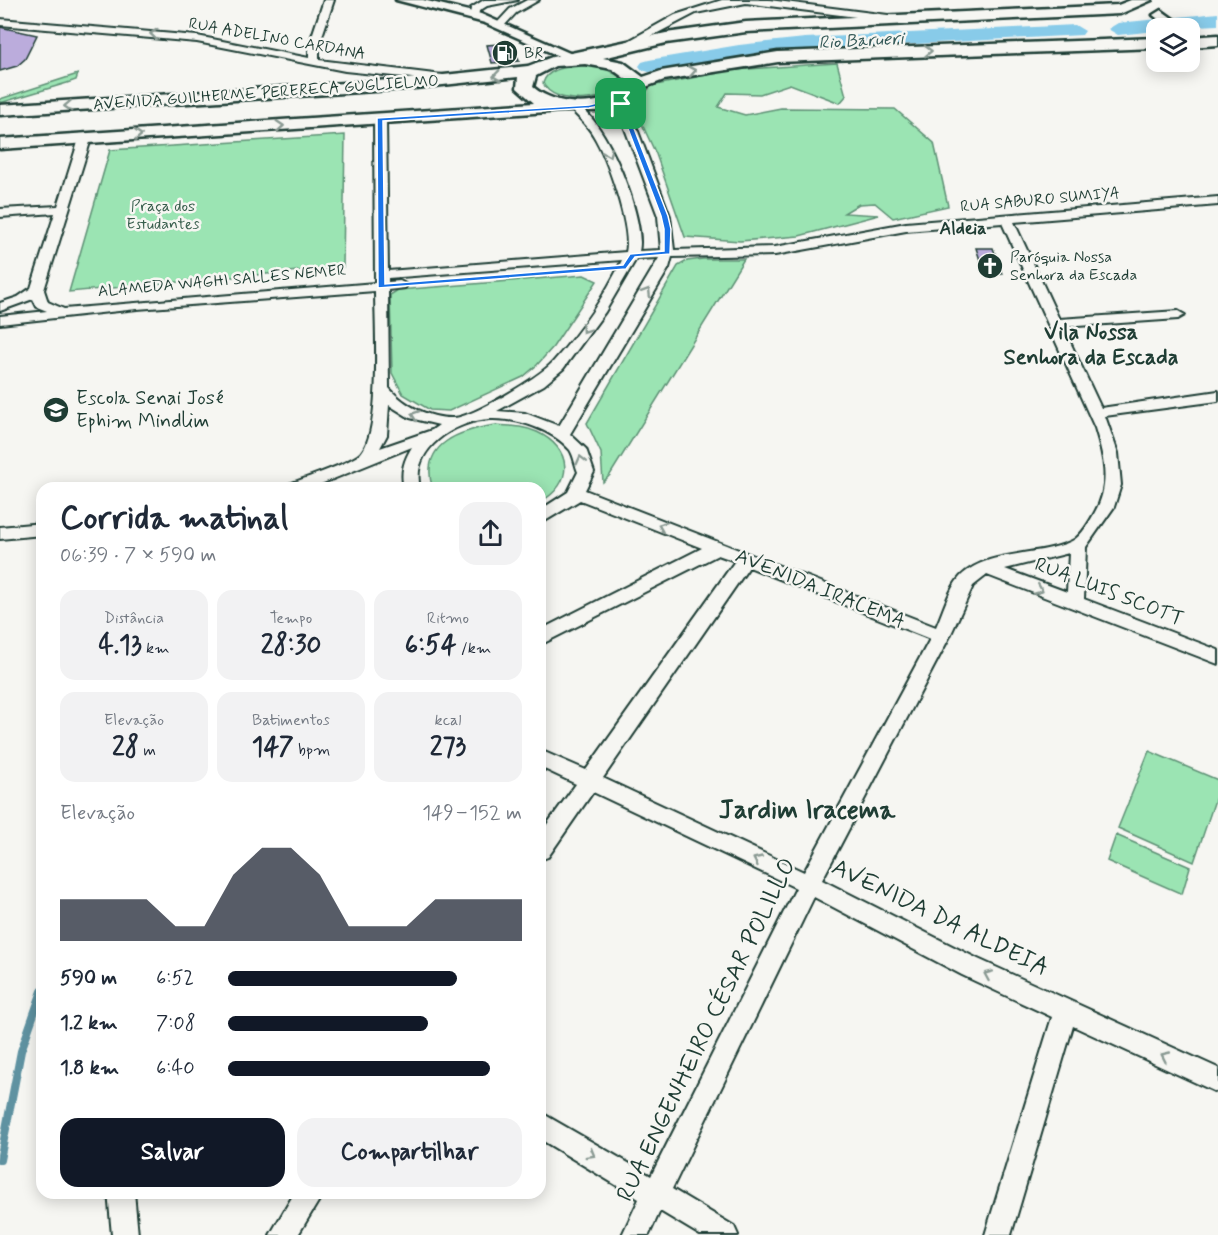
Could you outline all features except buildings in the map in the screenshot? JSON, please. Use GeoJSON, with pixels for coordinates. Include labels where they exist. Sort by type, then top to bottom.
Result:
{"type":"FeatureCollection","features":[{"type":"Feature","properties":{"kind":"main road"},"geometry":{"type":"LineString","coordinates":[[577,59],[683,32],[759,18],[1012,0]]}},
{"type":"Feature","properties":{"kind":"main road"},"geometry":{"type":"LineString","coordinates":[[1091,31],[1092,19],[1096,16],[1145,0]]}},
{"type":"Feature","properties":{"kind":"main road"},"geometry":{"type":"LineString","coordinates":[[626,47],[746,27],[1120,9]]}},
{"type":"Feature","properties":{"kind":"main road"},"geometry":{"type":"LineString","coordinates":[[1038,13],[1091,31],[1146,41]]}},
{"type":"Feature","properties":{"kind":"main road"},"geometry":{"type":"LineString","coordinates":[[1161,15],[1165,18]]}},
{"type":"Feature","properties":{"kind":"main road"},"geometry":{"type":"LineString","coordinates":[[0,144],[603,105],[621,99],[636,85],[661,76],[778,57],[1091,31]]}},
{"type":"Feature","properties":{"kind":"main road"},"geometry":{"type":"LineString","coordinates":[[1200,40],[1218,40]]}},
{"type":"Feature","properties":{"kind":"main road","name":"AVENIDA GUILHERME PERERECA GUGLIELMO"},"geometry":{"type":"LineString","coordinates":[[0,110],[462,80],[532,71],[551,57],[577,59]]}},
{"type":"Feature","properties":{"kind":"main road"},"geometry":{"type":"LineString","coordinates":[[577,59],[602,61],[623,68],[635,78],[636,85]]}},
{"type":"Feature","properties":{"kind":"main road"},"geometry":{"type":"LineString","coordinates":[[532,71],[524,82],[530,94],[548,103],[570,107]]}},
{"type":"Feature","properties":{"kind":"street"},"geometry":{"type":"LineString","coordinates":[[314,61],[314,45],[329,0]]}},
{"type":"Feature","properties":{"kind":"street"},"geometry":{"type":"LineString","coordinates":[[402,0],[475,16],[500,25],[551,57]]}},
{"type":"Feature","properties":{"kind":"street"},"geometry":{"type":"LineString","coordinates":[[431,5],[513,0]]}},
{"type":"Feature","properties":{"kind":"street"},"geometry":{"type":"LineString","coordinates":[[500,25],[513,11],[534,0]]}},
{"type":"Feature","properties":{"kind":"street"},"geometry":{"type":"LineString","coordinates":[[626,47],[689,10],[724,1],[746,0],[896,19]]}},
{"type":"Feature","properties":{"kind":"street"},"geometry":{"type":"LineString","coordinates":[[475,16],[474,10],[484,3]]}},
{"type":"Feature","properties":{"kind":"street","name":"RUA ADELINO CARDANA"},"geometry":{"type":"LineString","coordinates":[[0,22],[197,39],[369,71],[462,80]]}},
{"type":"Feature","properties":{"kind":"street"},"geometry":{"type":"LineString","coordinates":[[282,55],[302,52],[314,45]]}},
{"type":"Feature","properties":{"kind":"street"},"geometry":{"type":"LineString","coordinates":[[563,433],[662,268],[667,253],[668,229],[630,126],[621,112],[621,99]]}},
{"type":"Feature","properties":{"kind":"street"},"geometry":{"type":"LineString","coordinates":[[309,482],[463,421],[532,386],[558,366],[629,261],[634,238],[609,157],[594,125],[570,107]]}},
{"type":"Feature","properties":{"kind":"street"},"geometry":{"type":"LineString","coordinates":[[366,458],[379,435],[382,389],[380,120]]}},
{"type":"Feature","properties":{"kind":"street"},"geometry":{"type":"LineString","coordinates":[[0,307],[21,302],[36,290],[85,139]]}},
{"type":"Feature","properties":{"kind":"street","name":"RUA SABURO SUMIYA"},"geometry":{"type":"LineString","coordinates":[[667,253],[775,251],[906,227],[1218,201]]}},
{"type":"Feature","properties":{"kind":"street"},"geometry":{"type":"LineString","coordinates":[[0,213],[63,209]]}},
{"type":"Feature","properties":{"kind":"street"},"geometry":{"type":"LineString","coordinates":[[985,568],[1078,545],[1086,539],[1112,495],[1114,477],[1112,458],[1096,413],[1007,220]]}},
{"type":"Feature","properties":{"kind":"street","name":"ALAMEDA WAGHI SALLES NEMER"},"geometry":{"type":"LineString","coordinates":[[0,320],[381,281],[629,261],[667,253]]}},
{"type":"Feature","properties":{"kind":"street"},"geometry":{"type":"LineString","coordinates":[[36,290],[40,303],[46,307],[70,312]]}},
{"type":"Feature","properties":{"kind":"street"},"geometry":{"type":"LineString","coordinates":[[1056,323],[1178,315]]}},
{"type":"Feature","properties":{"kind":"street"},"geometry":{"type":"LineString","coordinates":[[382,389],[405,412],[423,418],[463,421],[490,416],[521,417],[543,422],[563,433],[578,448],[583,460],[582,480],[576,492],[561,507],[546,515]]}},
{"type":"Feature","properties":{"kind":"street"},"geometry":{"type":"LineString","coordinates":[[1096,413],[1218,396]]}},
{"type":"Feature","properties":{"kind":"street"},"geometry":{"type":"LineString","coordinates":[[411,482],[413,459],[424,443],[439,432]]}},
{"type":"Feature","properties":{"kind":"street"},"geometry":{"type":"LineString","coordinates":[[576,492],[717,548]]}},
{"type":"Feature","properties":{"kind":"street"},"geometry":{"type":"LineString","coordinates":[[0,533],[36,530]]}},
{"type":"Feature","properties":{"kind":"street"},"geometry":{"type":"LineString","coordinates":[[1075,604],[1078,545]]}},
{"type":"Feature","properties":{"kind":"street","name":"AVENIDA IRACEMA"},"geometry":{"type":"LineString","coordinates":[[546,635],[717,548],[940,636]]}},
{"type":"Feature","properties":{"kind":"street"},"geometry":{"type":"LineString","coordinates":[[546,842],[746,559]]}},
{"type":"Feature","properties":{"kind":"street","name":"RUA LUIS SCOTT"},"geometry":{"type":"LineString","coordinates":[[985,568],[1218,657]]}},
{"type":"Feature","properties":{"kind":"street","name":"RUA ENGENHEIRO CÉSAR POLILLO"},"geometry":{"type":"LineString","coordinates":[[635,1235],[809,884],[940,636],[966,582],[985,568]]}},
{"type":"Feature","properties":{"kind":"street","name":"AVENIDA DA ALDEIA"},"geometry":{"type":"LineString","coordinates":[[546,761],[809,884],[970,966],[1218,1081]]}},
{"type":"Feature","properties":{"kind":"street"},"geometry":{"type":"LineString","coordinates":[[998,1235],[1066,1010]]}},
{"type":"Feature","properties":{"kind":"street"},"geometry":{"type":"LineString","coordinates":[[546,1128],[657,1192],[725,1235]]}},
{"type":"Feature","properties":{"kind":"street"},"geometry":{"type":"LineString","coordinates":[[122,1199],[125,1235]]}},
{"type":"Feature","properties":{"kind":"street"},"geometry":{"type":"LineString","coordinates":[[283,1235],[306,1199]]}},
{"type":"Feature","properties":{"kind":"green space"},"geometry":{"type":"Polygon","coordinates":[[[837,63],[846,96],[840,103],[790,84],[760,94],[727,93],[718,107],[745,115],[781,108],[895,109],[934,143],[948,206],[893,218],[875,203],[859,204],[844,213],[879,215],[799,236],[740,241],[685,237],[656,154],[634,107],[651,86],[732,70],[837,63]]]}},
{"type":"Feature","properties":{"kind":"green space"},"geometry":{"type":"Polygon","coordinates":[[[581,65],[602,67],[621,77],[622,85],[605,96],[581,99],[558,96],[543,83],[553,71],[581,65]]]}},
{"type":"Feature","properties":{"kind":"green space"},"geometry":{"type":"Polygon","coordinates":[[[78,74],[76,80],[0,103],[0,99],[78,74]]]}},
{"type":"Feature","properties":{"kind":"green space","name":"Praça dos Estudantes"},"geometry":{"type":"Polygon","coordinates":[[[345,135],[343,267],[69,292],[110,150],[345,135]]]}},
{"type":"Feature","properties":{"kind":"green space"},"geometry":{"type":"Polygon","coordinates":[[[744,259],[610,475],[603,482],[601,453],[587,423],[678,266],[687,261],[744,259]]]}},
{"type":"Feature","properties":{"kind":"green space"},"geometry":{"type":"Polygon","coordinates":[[[584,275],[597,281],[553,347],[523,377],[449,411],[430,410],[403,394],[392,373],[390,295],[398,290],[584,275]]]}},
{"type":"Feature","properties":{"kind":"green space"},"geometry":{"type":"Polygon","coordinates":[[[496,425],[522,427],[549,439],[563,456],[564,476],[559,485],[546,498],[546,482],[431,482],[432,459],[438,449],[457,435],[496,425]]]}},
{"type":"Feature","properties":{"kind":"green space"},"geometry":{"type":"Polygon","coordinates":[[[1149,751],[1218,780],[1218,791],[1194,862],[1118,828],[1149,751]]]}},
{"type":"Feature","properties":{"kind":"green space"},"geometry":{"type":"Polygon","coordinates":[[[1116,835],[1190,867],[1182,894],[1107,861],[1116,835]]]}},
{"type":"Feature","properties":{"kind":"waterway","name":"Rio Barueri"},"geometry":{"type":"LineString","coordinates":[[1118,29],[1218,19]]}},
{"type":"Feature","properties":{"kind":"waterway","name":"Rio Barueri"},"geometry":{"type":"LineString","coordinates":[[649,66],[739,51],[805,44],[1075,31]]}},
{"type":"Feature","properties":{"kind":"waterway"},"geometry":{"type":"LineString","coordinates":[[0,1160],[21,1051],[36,1008]]}},
{"type":"Feature","properties":{"kind":"place","name":"BR"},"geometry":{"type":"Point","coordinates":[505,53]}},
{"type":"Feature","properties":{"kind":"place","name":"Paróquia Nossa Senhora da Escada"},"geometry":{"type":"Point","coordinates":[990,266]}},
{"type":"Feature","properties":{"kind":"place","name":"Escola Senai José Ephim Mindlim"},"geometry":{"type":"Point","coordinates":[56,410]}},
{"type":"Feature","properties":{"kind":"district","name":"Aldeia"},"geometry":{"type":"Point","coordinates":[963,229]}},
{"type":"Feature","properties":{"kind":"district","name":"Vila Nossa Senhora da Escada"},"geometry":{"type":"Point","coordinates":[1091,346]}},
{"type":"Feature","properties":{"kind":"district","name":"Jardim Iracema"},"geometry":{"type":"Point","coordinates":[807,811]}},
{"type":"Feature","properties":{"kind":"route"},"geometry":{"type":"LineString","coordinates":[[621,99],[621,104],[621,112],[630,126],[664,216],[669,241],[667,253],[632,255],[626,267],[381,286],[380,120],[567,106],[589,107],[621,99]]}}]}
